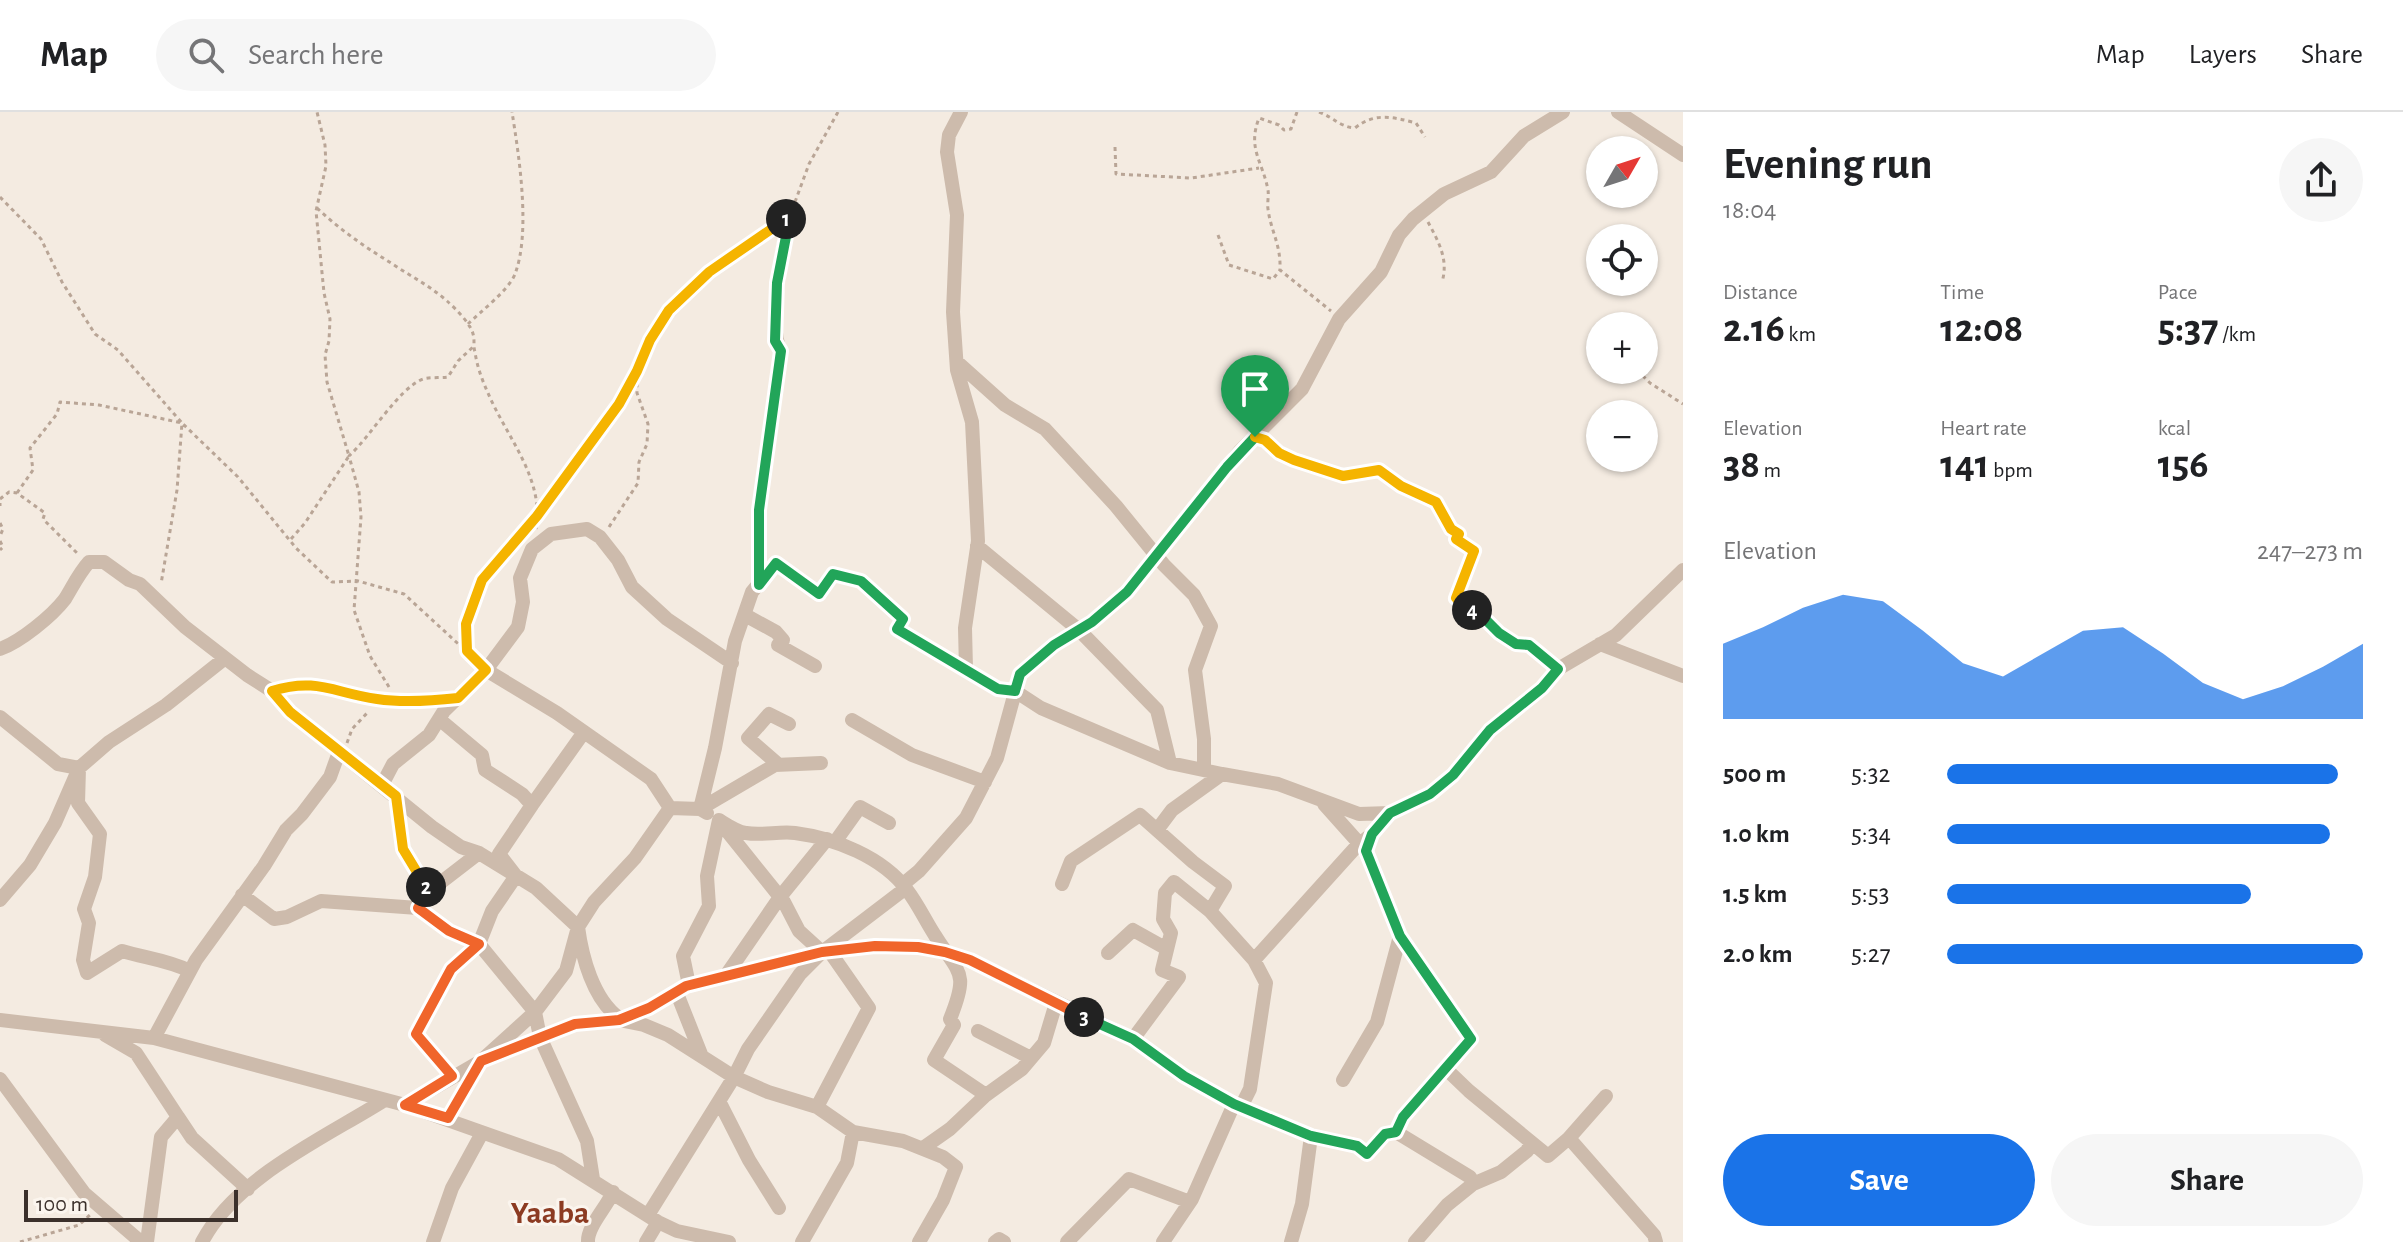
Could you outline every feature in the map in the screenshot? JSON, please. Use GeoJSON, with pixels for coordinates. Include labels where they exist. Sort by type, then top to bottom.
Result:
{"type":"FeatureCollection","features":[{"type":"Feature","properties":{"kind":"street"},"geometry":{"type":"LineString","coordinates":[[961,112],[949,135],[947,152],[957,215],[953,312],[957,362],[972,422],[977,546],[965,628],[966,669]]}},
{"type":"Feature","properties":{"kind":"street"},"geometry":{"type":"LineString","coordinates":[[646,1242],[653,1218],[748,1049],[800,974],[904,886],[966,818],[997,758],[1020,674],[1127,592],[1227,467],[1302,389],[1339,319],[1381,272],[1399,235],[1444,194],[1491,172],[1524,136],[1563,112]]}},
{"type":"Feature","properties":{"kind":"street"},"geometry":{"type":"LineString","coordinates":[[1618,112],[1683,155]]}},
{"type":"Feature","properties":{"kind":"street"},"geometry":{"type":"LineString","coordinates":[[759,585],[759,510],[781,351],[775,341],[777,283],[790,216]]}},
{"type":"Feature","properties":{"kind":"street"},"geometry":{"type":"LineString","coordinates":[[957,362],[1005,405],[1045,429],[1194,595],[1211,626],[1195,670],[1204,739],[1204,770]]}},
{"type":"Feature","properties":{"kind":"street"},"geometry":{"type":"LineString","coordinates":[[382,785],[393,764],[429,735],[439,719],[486,670],[518,627],[523,602],[520,578],[532,549],[551,534],[587,529],[600,537],[618,560],[632,587],[667,619],[732,663]]}},
{"type":"Feature","properties":{"kind":"street"},"geometry":{"type":"LineString","coordinates":[[977,546],[1079,630],[1157,710],[1170,763]]}},
{"type":"Feature","properties":{"kind":"street"},"geometry":{"type":"LineString","coordinates":[[0,649],[25,637],[63,602],[78,574],[89,562],[104,562],[140,584],[185,627],[224,659],[272,691],[290,712],[432,827],[461,847],[479,853],[536,888],[578,927],[581,945],[604,1004],[619,1018],[656,1030],[734,1077],[768,1092],[817,1107],[853,1132],[903,1141],[923,1148],[956,1167],[943,1200],[919,1242]]}},
{"type":"Feature","properties":{"kind":"street"},"geometry":{"type":"LineString","coordinates":[[700,809],[735,641],[752,592],[776,563],[819,594],[833,574],[861,581],[903,619],[897,629],[998,689],[1015,691],[1041,708],[1170,763],[1278,784],[1359,814],[1390,813],[1430,794],[1453,775],[1490,730],[1542,688],[1558,669],[1616,635],[1683,570]]}},
{"type":"Feature","properties":{"kind":"street"},"geometry":{"type":"LineString","coordinates":[[745,615],[776,632],[783,640],[778,645],[815,666]]}},
{"type":"Feature","properties":{"kind":"street"},"geometry":{"type":"LineString","coordinates":[[1600,644],[1683,676]]}},
{"type":"Feature","properties":{"kind":"street"},"geometry":{"type":"LineString","coordinates":[[0,900],[30,865],[55,823],[79,768],[109,742],[166,705],[224,659]]}},
{"type":"Feature","properties":{"kind":"street"},"geometry":{"type":"LineString","coordinates":[[486,670],[651,779],[670,808]]}},
{"type":"Feature","properties":{"kind":"street"},"geometry":{"type":"LineString","coordinates":[[272,691],[304,683],[380,700],[405,702],[458,698]]}},
{"type":"Feature","properties":{"kind":"street"},"geometry":{"type":"LineString","coordinates":[[779,765],[748,738],[769,714],[789,724]]}},
{"type":"Feature","properties":{"kind":"street"},"geometry":{"type":"LineString","coordinates":[[0,717],[58,764],[79,768]]}},
{"type":"Feature","properties":{"kind":"street"},"geometry":{"type":"LineString","coordinates":[[439,719],[482,755],[485,770],[522,794],[532,805]]}},
{"type":"Feature","properties":{"kind":"street"},"geometry":{"type":"LineString","coordinates":[[852,720],[912,755],[985,782]]}},
{"type":"Feature","properties":{"kind":"street"},"geometry":{"type":"LineString","coordinates":[[516,876],[499,854],[584,732]]}},
{"type":"Feature","properties":{"kind":"street"},"geometry":{"type":"LineString","coordinates":[[154,1038],[190,971],[286,830],[330,777],[339,752]]}},
{"type":"Feature","properties":{"kind":"street"},"geometry":{"type":"LineString","coordinates":[[700,809],[733,787],[779,765],[821,763]]}},
{"type":"Feature","properties":{"kind":"street"},"geometry":{"type":"LineString","coordinates":[[79,768],[78,803],[100,834],[95,877],[84,909],[89,923],[83,960],[87,973],[122,951],[163,959],[190,971]]}},
{"type":"Feature","properties":{"kind":"street"},"geometry":{"type":"LineString","coordinates":[[1157,830],[1172,810],[1222,774]]}},
{"type":"Feature","properties":{"kind":"street"},"geometry":{"type":"LineString","coordinates":[[396,796],[403,849],[429,893]]}},
{"type":"Feature","properties":{"kind":"street"},"geometry":{"type":"LineString","coordinates":[[1322,801],[1366,843],[1400,936],[1471,1039],[1403,1117],[1396,1132]]}},
{"type":"Feature","properties":{"kind":"street"},"geometry":{"type":"LineString","coordinates":[[727,974],[780,897],[860,807],[889,823]]}},
{"type":"Feature","properties":{"kind":"street"},"geometry":{"type":"LineString","coordinates":[[670,808],[700,809],[744,833],[795,833],[831,840],[875,862],[904,886],[945,952],[960,970],[961,994],[950,1019],[954,1025],[934,1060],[986,1095]]}},
{"type":"Feature","properties":{"kind":"street"},"geometry":{"type":"LineString","coordinates":[[448,1118],[481,1061],[535,1012],[566,971],[578,927],[594,902],[635,858],[670,808]]}},
{"type":"Feature","properties":{"kind":"street"},"geometry":{"type":"LineString","coordinates":[[1254,960],[1366,843],[1390,813]]}},
{"type":"Feature","properties":{"kind":"street"},"geometry":{"type":"LineString","coordinates":[[1062,884],[1071,861],[1140,815],[1225,886],[1210,911]]}},
{"type":"Feature","properties":{"kind":"street"},"geometry":{"type":"LineString","coordinates":[[719,820],[780,897],[799,931],[826,952],[869,1008],[817,1107]]}},
{"type":"Feature","properties":{"kind":"street"},"geometry":{"type":"LineString","coordinates":[[701,1055],[682,988],[683,956],[709,906],[707,876],[719,820]]}},
{"type":"Feature","properties":{"kind":"street"},"geometry":{"type":"LineString","coordinates":[[418,908],[429,893],[479,853]]}},
{"type":"Feature","properties":{"kind":"street"},"geometry":{"type":"LineString","coordinates":[[1133,1039],[1179,977],[1162,970],[1171,933],[1163,919],[1165,893],[1193,862]]}},
{"type":"Feature","properties":{"kind":"street"},"geometry":{"type":"LineString","coordinates":[[452,1076],[416,1034],[451,969],[479,944],[492,911],[516,876]]}},
{"type":"Feature","properties":{"kind":"street"},"geometry":{"type":"LineString","coordinates":[[1163,1242],[1190,1202],[1238,1104],[1250,1089],[1266,983],[1254,960],[1210,911],[1174,882]]}},
{"type":"Feature","properties":{"kind":"street"},"geometry":{"type":"LineString","coordinates":[[242,895],[274,919],[287,917],[321,901],[418,908],[449,931],[479,944],[535,1012],[540,1037],[587,1141],[593,1179]]}},
{"type":"Feature","properties":{"kind":"street"},"geometry":{"type":"LineString","coordinates":[[1108,953],[1133,930],[1167,949]]}},
{"type":"Feature","properties":{"kind":"street"},"geometry":{"type":"LineString","coordinates":[[1343,1080],[1377,1022],[1400,936]]}},
{"type":"Feature","properties":{"kind":"street"},"geometry":{"type":"LineString","coordinates":[[405,1105],[481,1061],[575,1024],[621,1019],[649,1008],[682,988],[727,974],[826,952],[875,946],[918,947],[970,960],[1133,1039],[1184,1076],[1238,1104],[1311,1136],[1357,1146],[1367,1154],[1385,1134],[1396,1132],[1470,1177],[1473,1184]]}},
{"type":"Feature","properties":{"kind":"street"},"geometry":{"type":"LineString","coordinates":[[923,1148],[1022,1069],[1044,1043],[1056,1003]]}},
{"type":"Feature","properties":{"kind":"street"},"geometry":{"type":"LineString","coordinates":[[0,1020],[154,1038],[448,1118],[558,1159],[677,1231],[729,1242]]}},
{"type":"Feature","properties":{"kind":"street"},"geometry":{"type":"LineString","coordinates":[[978,1031],[1031,1058]]}},
{"type":"Feature","properties":{"kind":"street"},"geometry":{"type":"LineString","coordinates":[[102,1032],[136,1053],[192,1138],[248,1189]]}},
{"type":"Feature","properties":{"kind":"street"},"geometry":{"type":"LineString","coordinates":[[1445,1068],[1548,1156],[1569,1138],[1606,1096]]}},
{"type":"Feature","properties":{"kind":"street"},"geometry":{"type":"LineString","coordinates":[[0,1079],[84,1193],[144,1242],[161,1137],[178,1117]]}},
{"type":"Feature","properties":{"kind":"street"},"geometry":{"type":"LineString","coordinates":[[202,1242],[233,1201],[285,1160],[383,1101]]}},
{"type":"Feature","properties":{"kind":"street"},"geometry":{"type":"LineString","coordinates":[[719,1101],[749,1160],[779,1208]]}},
{"type":"Feature","properties":{"kind":"street"},"geometry":{"type":"LineString","coordinates":[[802,1242],[847,1163],[853,1132]]}},
{"type":"Feature","properties":{"kind":"street"},"geometry":{"type":"LineString","coordinates":[[433,1242],[452,1188],[482,1133]]}},
{"type":"Feature","properties":{"kind":"street"},"geometry":{"type":"LineString","coordinates":[[1291,1242],[1302,1204],[1311,1136]]}},
{"type":"Feature","properties":{"kind":"street"},"geometry":{"type":"LineString","coordinates":[[1569,1138],[1654,1235],[1656,1242]]}},
{"type":"Feature","properties":{"kind":"street"},"geometry":{"type":"LineString","coordinates":[[1415,1242],[1447,1205],[1473,1184],[1501,1172],[1527,1151],[1531,1143]]}},
{"type":"Feature","properties":{"kind":"street"},"geometry":{"type":"LineString","coordinates":[[1067,1242],[1129,1179],[1190,1202]]}},
{"type":"Feature","properties":{"kind":"street"},"geometry":{"type":"LineString","coordinates":[[588,1242],[587,1235],[605,1210],[613,1192]]}},
{"type":"Feature","properties":{"kind":"street"},"geometry":{"type":"LineString","coordinates":[[995,1242],[999,1239],[1004,1242]]}},
{"type":"Feature","properties":{"kind":"path"},"geometry":{"type":"LineString","coordinates":[[317,112],[325,145],[326,166],[317,208],[324,293],[330,319],[325,355],[327,382],[359,492],[361,517],[354,610],[374,664],[389,687],[352,729],[348,743],[339,752]]}},
{"type":"Feature","properties":{"kind":"path"},"geometry":{"type":"LineString","coordinates":[[467,324],[515,276],[522,236],[520,175],[512,112]]}},
{"type":"Feature","properties":{"kind":"path"},"geometry":{"type":"LineString","coordinates":[[467,651],[466,624],[482,580],[539,513],[619,404],[650,340],[669,310],[709,272],[790,216],[809,164],[838,112]]}},
{"type":"Feature","properties":{"kind":"path"},"geometry":{"type":"LineString","coordinates":[[1218,235],[1229,265],[1273,279],[1280,270],[1281,251],[1268,210],[1267,189],[1259,168],[1253,133],[1259,118],[1284,130],[1291,129],[1297,112]]}},
{"type":"Feature","properties":{"kind":"path"},"geometry":{"type":"LineString","coordinates":[[1319,112],[1331,116],[1346,128],[1355,128],[1368,118],[1380,116],[1416,123],[1425,137]]}},
{"type":"Feature","properties":{"kind":"path"},"geometry":{"type":"LineString","coordinates":[[1115,147],[1116,174],[1191,178],[1259,168]]}},
{"type":"Feature","properties":{"kind":"path"},"geometry":{"type":"LineString","coordinates":[[0,197],[41,239],[62,282],[95,334],[118,350],[182,423],[238,477],[290,540],[332,582],[358,581],[404,594],[486,670]]}},
{"type":"Feature","properties":{"kind":"path"},"geometry":{"type":"LineString","coordinates":[[317,208],[335,225],[449,302],[473,332],[481,377],[521,455],[539,513]]}},
{"type":"Feature","properties":{"kind":"path"},"geometry":{"type":"LineString","coordinates":[[1421,213],[1442,247],[1445,274],[1442,282]]}},
{"type":"Feature","properties":{"kind":"path"},"geometry":{"type":"LineString","coordinates":[[1280,270],[1339,319]]}},
{"type":"Feature","properties":{"kind":"path"},"geometry":{"type":"LineString","coordinates":[[290,540],[305,523],[349,456],[400,397],[422,379],[448,377],[458,361],[474,346]]}},
{"type":"Feature","properties":{"kind":"path"},"geometry":{"type":"LineString","coordinates":[[600,537],[638,483],[639,462],[647,444],[648,424],[637,393],[637,371]]}},
{"type":"Feature","properties":{"kind":"path"},"geometry":{"type":"LineString","coordinates":[[1652,384],[1683,404]]}},
{"type":"Feature","properties":{"kind":"path"},"geometry":{"type":"LineString","coordinates":[[17,493],[33,470],[30,448],[57,414],[60,402],[99,405],[182,423]]}},
{"type":"Feature","properties":{"kind":"path"},"geometry":{"type":"LineString","coordinates":[[158,600],[177,490],[182,423]]}},
{"type":"Feature","properties":{"kind":"path"},"geometry":{"type":"LineString","coordinates":[[1255,437],[1265,440],[1279,453],[1294,460],[1343,476],[1379,470],[1401,486],[1436,502],[1451,529],[1459,534],[1456,539],[1474,551],[1456,598],[1499,633],[1516,644],[1529,645],[1558,669]]}},
{"type":"Feature","properties":{"kind":"path"},"geometry":{"type":"LineString","coordinates":[[0,503],[9,492],[17,493],[45,513],[43,519],[89,562]]}},
{"type":"Feature","properties":{"kind":"path"},"geometry":{"type":"LineString","coordinates":[[0,523],[3,529],[0,538],[3,547],[0,550]]}},
{"type":"Feature","properties":{"kind":"path"},"geometry":{"type":"LineString","coordinates":[[20,1242],[79,1225],[86,1221],[96,1204]]}},
{"type":"Feature","properties":{"kind":"district","name":"Yaaba"},"geometry":{"type":"Point","coordinates":[550,1212]}},
{"type":"Feature","properties":{"kind":"route"},"geometry":{"type":"LineString","coordinates":[[790,216],[777,283],[775,341],[781,351],[759,510],[759,585],[776,563],[819,594],[833,574],[861,581],[903,619],[897,629],[998,689],[1015,691],[1020,674],[1054,645],[1092,622],[1127,592],[1240,451],[1255,437],[1265,440],[1279,453],[1294,460],[1343,476],[1379,470],[1401,486],[1436,502],[1451,529],[1459,534],[1456,539],[1474,551],[1456,598],[1499,633],[1516,644],[1529,645],[1558,669],[1542,688],[1490,730],[1453,775],[1430,794],[1390,813],[1372,834],[1366,851],[1400,936],[1471,1039],[1403,1117],[1396,1132],[1385,1134],[1367,1154],[1357,1146],[1311,1136],[1234,1104],[1184,1076],[1133,1039],[970,960],[918,947],[875,946],[822,952],[686,986],[649,1008],[619,1020],[575,1024],[481,1061],[448,1118],[405,1105],[452,1076],[416,1034],[451,969],[479,944],[449,931],[418,908],[429,893],[403,849],[396,796],[290,712],[272,691],[304,683],[380,700],[405,702],[458,698],[486,670],[467,651],[466,624],[482,580],[537,516],[619,404],[650,340],[669,310],[709,272],[790,216]]}}]}
